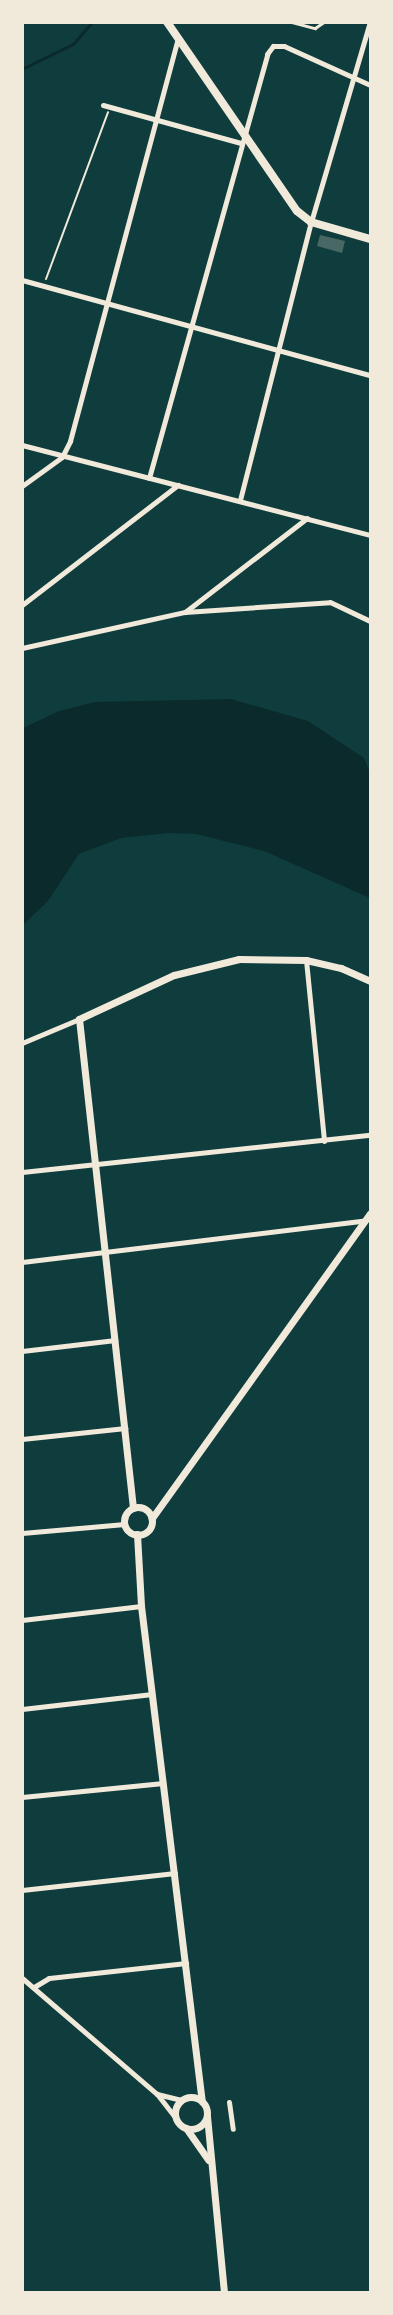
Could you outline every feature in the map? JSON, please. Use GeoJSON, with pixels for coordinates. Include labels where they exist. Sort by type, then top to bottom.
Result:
{"type":"FeatureCollection","features":[{"type":"Feature","properties":{"kind":"main road"},"geometry":{"type":"LineString","coordinates":[[167,22],[244,133],[284,196],[311,222],[370,239]]}},
{"type":"Feature","properties":{"kind":"street"},"geometry":{"type":"LineString","coordinates":[[240,500],[311,222],[351,79],[370,22]]}},
{"type":"Feature","properties":{"kind":"street"},"geometry":{"type":"LineString","coordinates":[[22,486],[62,457],[108,304],[178,36]]}},
{"type":"Feature","properties":{"kind":"street"},"geometry":{"type":"LineString","coordinates":[[149,478],[244,133],[273,46],[284,46],[351,79],[370,86]]}},
{"type":"Feature","properties":{"kind":"street"},"geometry":{"type":"LineString","coordinates":[[103,105],[241,144]]}},
{"type":"Feature","properties":{"kind":"street"},"geometry":{"type":"LineString","coordinates":[[22,280],[190,328],[370,375]]}},
{"type":"Feature","properties":{"kind":"street"},"geometry":{"type":"LineString","coordinates":[[22,446],[240,500],[370,535]]}},
{"type":"Feature","properties":{"kind":"street"},"geometry":{"type":"LineString","coordinates":[[22,605],[178,485]]}},
{"type":"Feature","properties":{"kind":"street"},"geometry":{"type":"LineString","coordinates":[[185,612],[307,518]]}},
{"type":"Feature","properties":{"kind":"street"},"geometry":{"type":"LineString","coordinates":[[22,648],[185,612],[330,602],[370,621]]}},
{"type":"Feature","properties":{"kind":"street"},"geometry":{"type":"LineString","coordinates":[[22,1043],[79,1020],[174,976],[206,966],[239,959],[306,960],[341,968],[370,981]]}},
{"type":"Feature","properties":{"kind":"street"},"geometry":{"type":"LineString","coordinates":[[306,960],[324,1141]]}},
{"type":"Feature","properties":{"kind":"street"},"geometry":{"type":"LineString","coordinates":[[79,1020],[133,1508],[125,1524]]}},
{"type":"Feature","properties":{"kind":"street"},"geometry":{"type":"LineString","coordinates":[[22,1172],[370,1135]]}},
{"type":"Feature","properties":{"kind":"street"},"geometry":{"type":"LineString","coordinates":[[137,1534],[150,1529],[152,1518],[370,1213]]}},
{"type":"Feature","properties":{"kind":"street"},"geometry":{"type":"LineString","coordinates":[[22,1262],[105,1256],[363,1221]]}},
{"type":"Feature","properties":{"kind":"street"},"geometry":{"type":"LineString","coordinates":[[22,1351],[115,1340]]}},
{"type":"Feature","properties":{"kind":"street"},"geometry":{"type":"LineString","coordinates":[[22,1439],[125,1428]]}},
{"type":"Feature","properties":{"kind":"street"},"geometry":{"type":"LineString","coordinates":[[133,1508],[143,1508],[152,1518]]}},
{"type":"Feature","properties":{"kind":"street"},"geometry":{"type":"LineString","coordinates":[[22,1533],[125,1524],[137,1534],[141,1606],[202,2101],[207,2116],[210,2163],[224,2292]]}},
{"type":"Feature","properties":{"kind":"street"},"geometry":{"type":"LineString","coordinates":[[22,1620],[141,1606]]}},
{"type":"Feature","properties":{"kind":"street"},"geometry":{"type":"LineString","coordinates":[[22,1709],[152,1694]]}},
{"type":"Feature","properties":{"kind":"street"},"geometry":{"type":"LineString","coordinates":[[22,1797],[163,1783]]}},
{"type":"Feature","properties":{"kind":"street"},"geometry":{"type":"LineString","coordinates":[[22,1890],[175,1872]]}},
{"type":"Feature","properties":{"kind":"street"},"geometry":{"type":"LineString","coordinates":[[34,1987],[48,1978],[186,1963]]}},
{"type":"Feature","properties":{"kind":"street"},"geometry":{"type":"LineString","coordinates":[[22,1978],[157,2094],[186,2128],[210,2163]]}},
{"type":"Feature","properties":{"kind":"street"},"geometry":{"type":"LineString","coordinates":[[157,2094],[181,2100],[192,2097],[202,2101]]}},
{"type":"Feature","properties":{"kind":"street"},"geometry":{"type":"LineString","coordinates":[[176,2118],[181,2100]]}},
{"type":"Feature","properties":{"kind":"street"},"geometry":{"type":"LineString","coordinates":[[229,2102],[232,2129]]}},
{"type":"Feature","properties":{"kind":"street"},"geometry":{"type":"LineString","coordinates":[[186,2128],[201,2125],[207,2116]]}},
{"type":"Feature","properties":{"kind":"lane"},"geometry":{"type":"LineString","coordinates":[[292,22],[314,28],[324,22]]}},
{"type":"Feature","properties":{"kind":"path"},"geometry":{"type":"LineString","coordinates":[[44,286],[110,107]]}},
{"type":"Feature","properties":{"kind":"water"},"geometry":{"type":"Polygon","coordinates":[[[231,699],[308,721],[364,758],[370,773],[370,898],[264,851],[196,834],[169,833],[121,838],[79,854],[48,901],[23,925],[23,728],[59,711],[95,702],[231,699]]]}},
{"type":"Feature","properties":{"kind":"building"},"geometry":{"type":"Polygon","coordinates":[[[320,235],[345,241],[342,253],[317,246],[320,235]]]}},
{"type":"Feature","properties":{"kind":"waterway"},"geometry":{"type":"LineString","coordinates":[[22,69],[73,44],[92,22]]}}]}
